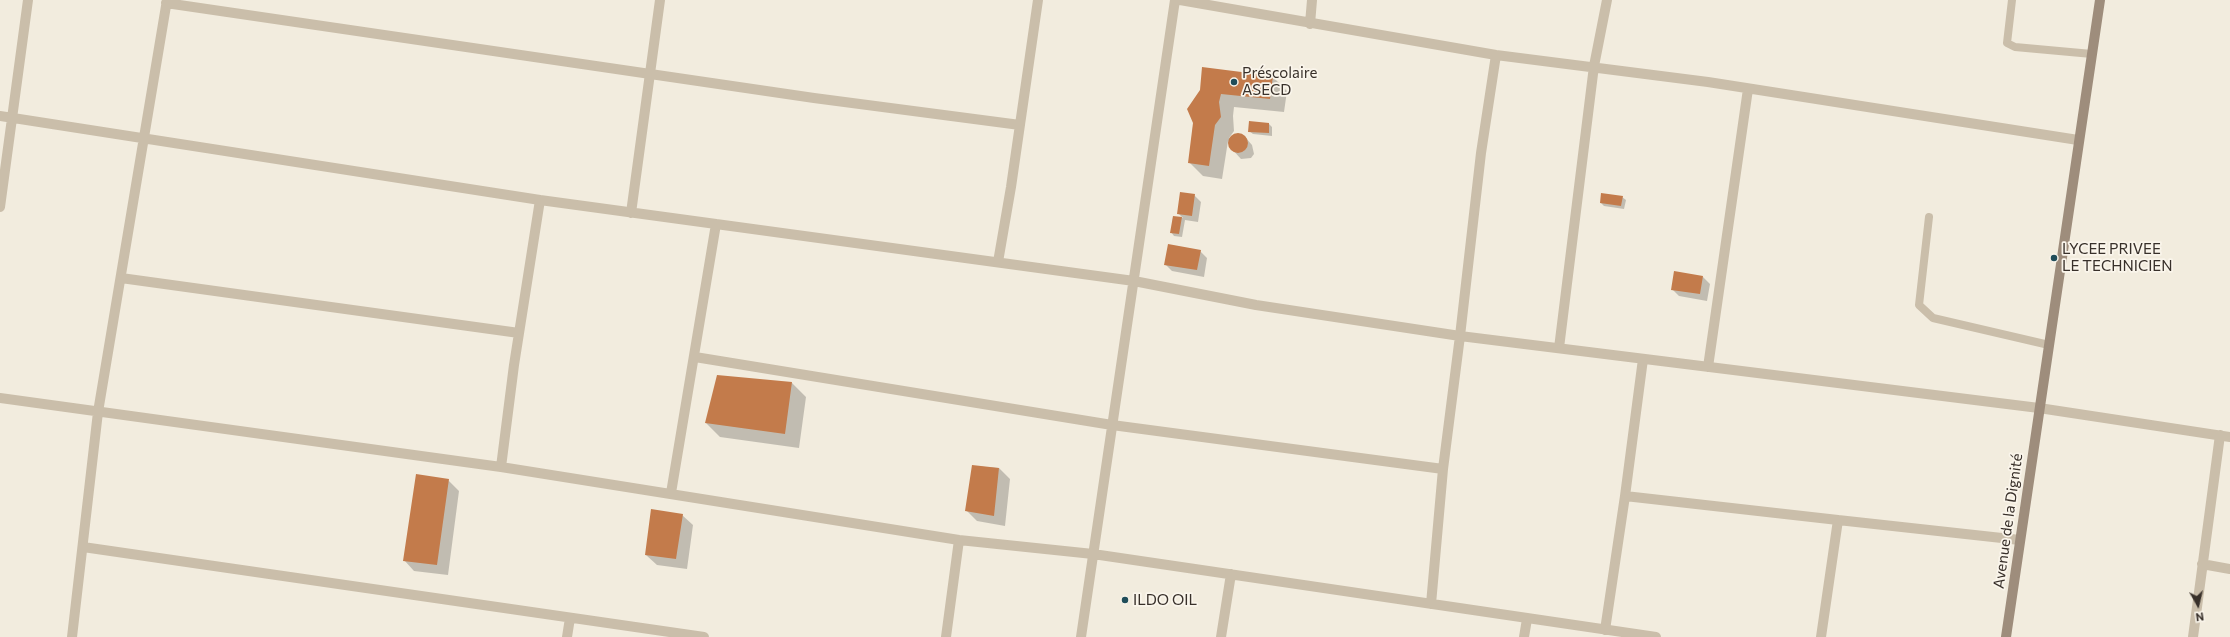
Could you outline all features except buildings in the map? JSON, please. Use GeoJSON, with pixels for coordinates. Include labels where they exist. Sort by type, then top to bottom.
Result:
{"type":"FeatureCollection","features":[{"type":"Feature","properties":{"kind":"street"},"geometry":{"type":"LineString","coordinates":[[0,207],[28,0]]}},
{"type":"Feature","properties":{"kind":"street"},"geometry":{"type":"LineString","coordinates":[[631,213],[660,0]]}},
{"type":"Feature","properties":{"kind":"street"},"geometry":{"type":"LineString","coordinates":[[998,262],[1038,0]]}},
{"type":"Feature","properties":{"kind":"street"},"geometry":{"type":"LineString","coordinates":[[1081,637],[1175,0]]}},
{"type":"Feature","properties":{"kind":"street"},"geometry":{"type":"LineString","coordinates":[[1180,0],[1310,24],[1496,55],[1594,66],[2078,140]]}},
{"type":"Feature","properties":{"kind":"street"},"geometry":{"type":"LineString","coordinates":[[1310,24],[1312,0]]}},
{"type":"Feature","properties":{"kind":"street"},"geometry":{"type":"LineString","coordinates":[[1559,348],[1594,66],[1607,0]]}},
{"type":"Feature","properties":{"kind":"street","name":"Avenue de la Dignité"},"geometry":{"type":"LineString","coordinates":[[2006,637],[2078,140],[2100,0]]}},
{"type":"Feature","properties":{"kind":"street"},"geometry":{"type":"LineString","coordinates":[[72,637],[98,412],[166,2],[649,73],[1020,125]]}},
{"type":"Feature","properties":{"kind":"street"},"geometry":{"type":"LineString","coordinates":[[1431,604],[1443,469],[1481,153],[1496,55]]}},
{"type":"Feature","properties":{"kind":"street"},"geometry":{"type":"LineString","coordinates":[[1708,367],[1748,89]]}},
{"type":"Feature","properties":{"kind":"street"},"geometry":{"type":"LineString","coordinates":[[0,116],[143,137],[540,200],[998,262],[1134,282],[1256,305],[1460,336],[2039,408],[2225,436],[2202,564],[2193,637]]}},
{"type":"Feature","properties":{"kind":"street"},"geometry":{"type":"LineString","coordinates":[[501,466],[519,333],[540,200]]}},
{"type":"Feature","properties":{"kind":"street"},"geometry":{"type":"LineString","coordinates":[[671,493],[695,357],[716,224]]}},
{"type":"Feature","properties":{"kind":"street"},"geometry":{"type":"LineString","coordinates":[[121,278],[519,333]]}},
{"type":"Feature","properties":{"kind":"street"},"geometry":{"type":"LineString","coordinates":[[695,357],[1112,425],[1443,469]]}},
{"type":"Feature","properties":{"kind":"street"},"geometry":{"type":"LineString","coordinates":[[1605,630],[1626,496],[1643,359]]}},
{"type":"Feature","properties":{"kind":"street"},"geometry":{"type":"LineString","coordinates":[[0,398],[501,466],[959,540],[1093,554],[1656,637]]}},
{"type":"Feature","properties":{"kind":"street"},"geometry":{"type":"LineString","coordinates":[[1626,496],[2020,540]]}},
{"type":"Feature","properties":{"kind":"street"},"geometry":{"type":"LineString","coordinates":[[1820,637],[1838,520]]}},
{"type":"Feature","properties":{"kind":"street"},"geometry":{"type":"LineString","coordinates":[[946,637],[959,540]]}},
{"type":"Feature","properties":{"kind":"street"},"geometry":{"type":"LineString","coordinates":[[83,547],[704,637]]}},
{"type":"Feature","properties":{"kind":"street"},"geometry":{"type":"LineString","coordinates":[[2202,564],[2230,569]]}},
{"type":"Feature","properties":{"kind":"street"},"geometry":{"type":"LineString","coordinates":[[1221,637],[1231,574]]}},
{"type":"Feature","properties":{"kind":"street"},"geometry":{"type":"LineString","coordinates":[[567,637],[570,618]]}},
{"type":"Feature","properties":{"kind":"street"},"geometry":{"type":"LineString","coordinates":[[1524,637],[1527,618]]}},
{"type":"Feature","properties":{"kind":"lane"},"geometry":{"type":"LineString","coordinates":[[2012,0],[2007,43],[2015,47],[2092,54]]}},
{"type":"Feature","properties":{"kind":"lane"},"geometry":{"type":"LineString","coordinates":[[1929,217],[1919,305],[1933,318],[2049,345]]}},
{"type":"Feature","properties":{"kind":"place","name":"Préscolaire ASECD"},"geometry":{"type":"Point","coordinates":[1234,82]}},
{"type":"Feature","properties":{"kind":"place","name":"LYCEE PRIVEE LE TECHNICIEN"},"geometry":{"type":"Point","coordinates":[2054,258]}},
{"type":"Feature","properties":{"kind":"place","name":"ILDO OIL"},"geometry":{"type":"Point","coordinates":[1125,600]}}]}
